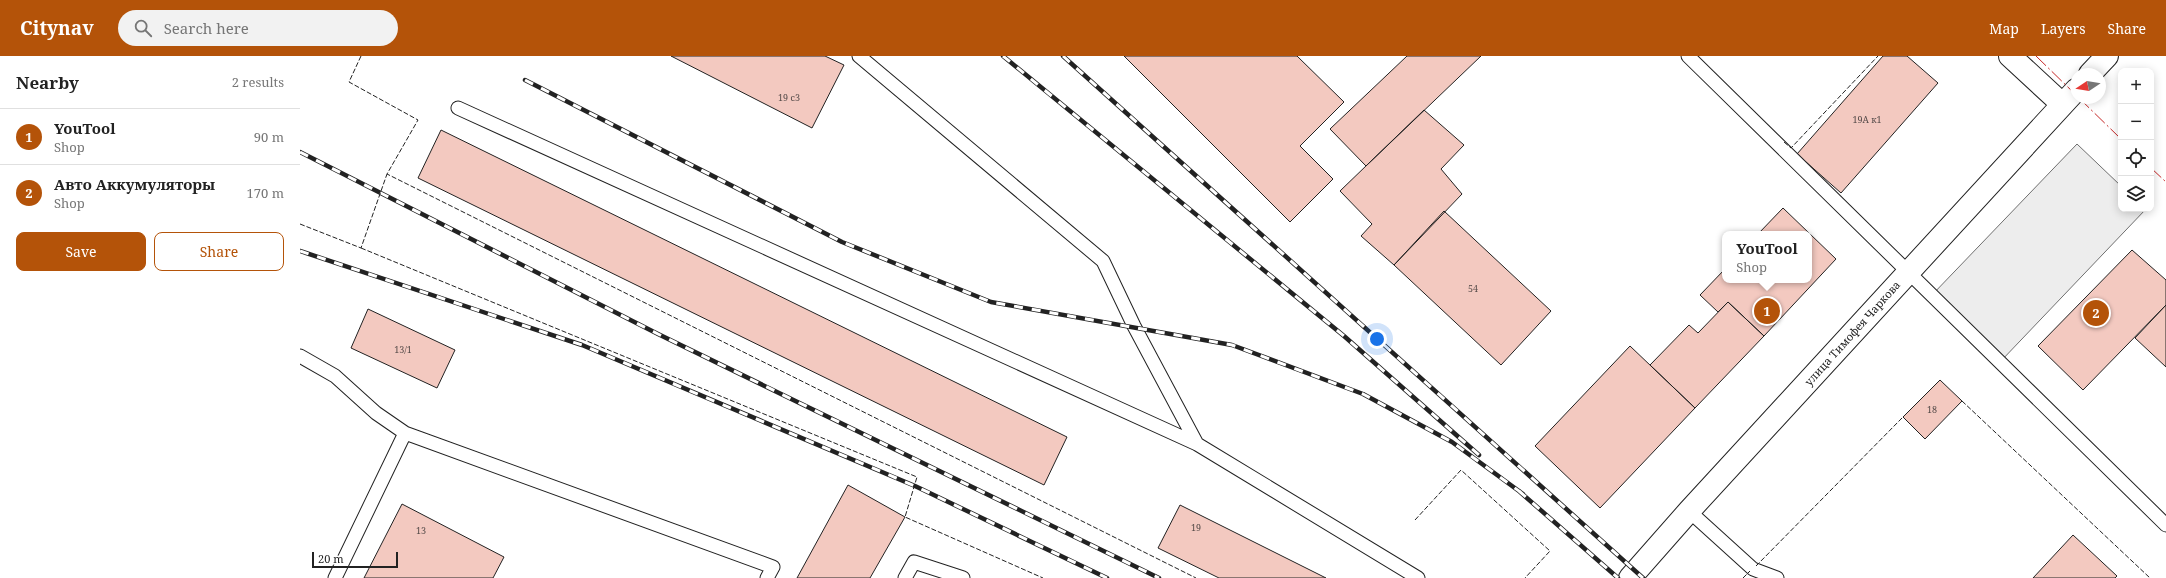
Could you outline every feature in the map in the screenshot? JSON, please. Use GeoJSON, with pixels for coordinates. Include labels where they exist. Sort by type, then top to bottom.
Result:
{"type":"FeatureCollection","features":[{"type":"Feature","properties":{"kind":"main road"},"geometry":{"type":"LineString","coordinates":[[2010,56],[2069,97]]}},
{"type":"Feature","properties":{"kind":"main road"},"geometry":{"type":"LineString","coordinates":[[2096,68],[2107,56]]}},
{"type":"Feature","properties":{"kind":"main road","name":"улица Тимофея Чаркова"},"geometry":{"type":"LineString","coordinates":[[1630,578],[1689,510],[2069,97]]}},
{"type":"Feature","properties":{"kind":"lane"},"geometry":{"type":"LineString","coordinates":[[859,56],[1103,261],[1134,326],[1197,444]]}},
{"type":"Feature","properties":{"kind":"lane"},"geometry":{"type":"LineString","coordinates":[[1688,56],[2166,525]]}},
{"type":"Feature","properties":{"kind":"lane"},"geometry":{"type":"LineString","coordinates":[[458,108],[1197,444],[1418,578]]}},
{"type":"Feature","properties":{"kind":"lane"},"geometry":{"type":"LineString","coordinates":[[300,356],[335,376],[376,413],[405,433],[773,567],[767,578]]}},
{"type":"Feature","properties":{"kind":"lane"},"geometry":{"type":"LineString","coordinates":[[336,578],[405,433]]}},
{"type":"Feature","properties":{"kind":"lane"},"geometry":{"type":"LineString","coordinates":[[1689,510],[1752,569],[1776,578]]}},
{"type":"Feature","properties":{"kind":"lane"},"geometry":{"type":"LineString","coordinates":[[905,578],[914,562],[963,578]]}},
{"type":"Feature","properties":{"kind":"shaded area"},"geometry":{"type":"Polygon","coordinates":[[[2077,144],[2118,183],[2118,212],[2143,212],[2000,362],[1931,296],[2077,144]]]}},
{"type":"Feature","properties":{"kind":"building"},"geometry":{"type":"Polygon","coordinates":[[[671,56],[825,56],[844,65],[812,128],[671,56]]]}},
{"type":"Feature","properties":{"kind":"building"},"geometry":{"type":"Polygon","coordinates":[[[1124,56],[1297,56],[1344,102],[1300,146],[1333,179],[1290,222],[1124,56]]]}},
{"type":"Feature","properties":{"kind":"building"},"geometry":{"type":"Polygon","coordinates":[[[1407,56],[1481,56],[1366,166],[1330,129],[1407,56]]]}},
{"type":"Feature","properties":{"kind":"building"},"geometry":{"type":"Polygon","coordinates":[[[1883,56],[1907,56],[1938,83],[1841,193],[1797,154],[1883,56]]]}},
{"type":"Feature","properties":{"kind":"building"},"geometry":{"type":"Polygon","coordinates":[[[1424,110],[1464,145],[1441,169],[1462,194],[1394,265],[1361,236],[1372,224],[1340,191],[1424,110]]]}},
{"type":"Feature","properties":{"kind":"building"},"geometry":{"type":"Polygon","coordinates":[[[441,130],[1067,437],[1044,485],[418,178],[441,130]]]}},
{"type":"Feature","properties":{"kind":"building"},"geometry":{"type":"Polygon","coordinates":[[[1783,208],[1807,231],[1761,231],[1783,208]]]}},
{"type":"Feature","properties":{"kind":"building"},"geometry":{"type":"Polygon","coordinates":[[[1444,211],[1551,311],[1501,365],[1394,265],[1444,211]]]}},
{"type":"Feature","properties":{"kind":"building"},"geometry":{"type":"Polygon","coordinates":[[[1812,236],[1836,259],[1764,336],[1728,302],[1718,312],[1700,295],[1722,272],[1722,283],[1812,283],[1812,236]]]}},
{"type":"Feature","properties":{"kind":"building"},"geometry":{"type":"Polygon","coordinates":[[[2132,250],[2166,280],[2166,305],[2083,390],[2038,346],[2132,250]]]}},
{"type":"Feature","properties":{"kind":"building"},"geometry":{"type":"Polygon","coordinates":[[[1728,302],[1764,336],[1695,408],[1650,365],[1689,325],[1698,333],[1728,302]]]}},
{"type":"Feature","properties":{"kind":"building"},"geometry":{"type":"Polygon","coordinates":[[[2166,305],[2166,367],[2135,338],[2166,305]]]}},
{"type":"Feature","properties":{"kind":"building"},"geometry":{"type":"Polygon","coordinates":[[[368,309],[455,350],[437,388],[351,348],[368,309]]]}},
{"type":"Feature","properties":{"kind":"building"},"geometry":{"type":"Polygon","coordinates":[[[1630,346],[1695,408],[1600,508],[1535,446],[1630,346]]]}},
{"type":"Feature","properties":{"kind":"building"},"geometry":{"type":"Polygon","coordinates":[[[1940,380],[1962,401],[1925,439],[1903,417],[1940,380]]]}},
{"type":"Feature","properties":{"kind":"building"},"geometry":{"type":"Polygon","coordinates":[[[848,485],[905,517],[870,578],[797,578],[848,485]]]}},
{"type":"Feature","properties":{"kind":"building"},"geometry":{"type":"Polygon","coordinates":[[[402,504],[504,557],[493,578],[364,578],[402,504]]]}},
{"type":"Feature","properties":{"kind":"building"},"geometry":{"type":"Polygon","coordinates":[[[1180,505],[1326,578],[1219,578],[1158,548],[1180,505]]]}},
{"type":"Feature","properties":{"kind":"building"},"geometry":{"type":"Polygon","coordinates":[[[2073,535],[2117,576],[2115,578],[2033,578],[2073,535]]]}},
{"type":"Feature","properties":{"kind":"railway"},"geometry":{"type":"LineString","coordinates":[[1003,56],[1344,336],[1479,455]]}},
{"type":"Feature","properties":{"kind":"railway"},"geometry":{"type":"LineString","coordinates":[[1063,56],[1643,578]]}},
{"type":"Feature","properties":{"kind":"railway"},"geometry":{"type":"LineString","coordinates":[[525,80],[842,242],[991,302],[1232,345],[1363,394],[1452,442],[1523,494]]}},
{"type":"Feature","properties":{"kind":"railway"},"geometry":{"type":"LineString","coordinates":[[300,152],[658,334],[1159,578]]}},
{"type":"Feature","properties":{"kind":"railway"},"geometry":{"type":"LineString","coordinates":[[300,251],[582,345],[915,486],[1107,578]]}},
{"type":"Feature","properties":{"kind":"railway"},"geometry":{"type":"LineString","coordinates":[[1519,491],[1618,578]]}},
{"type":"Feature","properties":{"kind":"fence"},"geometry":{"type":"LineString","coordinates":[[361,56],[349,82],[418,120],[387,174],[1196,578]]}},
{"type":"Feature","properties":{"kind":"fence"},"geometry":{"type":"LineString","coordinates":[[1784,142],[1791,148],[1878,56]]}},
{"type":"Feature","properties":{"kind":"fence"},"geometry":{"type":"LineString","coordinates":[[300,224],[361,248],[387,174]]}},
{"type":"Feature","properties":{"kind":"fence"},"geometry":{"type":"LineString","coordinates":[[361,248],[917,477],[905,517],[1043,578]]}},
{"type":"Feature","properties":{"kind":"fence"},"geometry":{"type":"LineString","coordinates":[[1962,401],[2150,578]]}},
{"type":"Feature","properties":{"kind":"fence"},"geometry":{"type":"LineString","coordinates":[[1756,566],[1903,417]]}},
{"type":"Feature","properties":{"kind":"fence"},"geometry":{"type":"LineString","coordinates":[[1415,520],[1461,470],[1550,551],[1525,578]]}},
{"type":"Feature","properties":{"kind":"fence"},"geometry":{"type":"LineString","coordinates":[[1743,578],[1750,571]]}},
{"type":"Feature","properties":{"kind":"power"},"geometry":{"type":"LineString","coordinates":[[2036,56],[2070,89]]}},
{"type":"Feature","properties":{"kind":"power"},"geometry":{"type":"LineString","coordinates":[[2085,104],[2118,136]]}},
{"type":"Feature","properties":{"kind":"power"},"geometry":{"type":"LineString","coordinates":[[2154,171],[2166,182]]}},
{"type":"Feature","properties":{"kind":"place","name":"YouTool"},"geometry":{"type":"Point","coordinates":[1767,311]}},
{"type":"Feature","properties":{"kind":"place","name":"Авто Аккумуляторы"},"geometry":{"type":"Point","coordinates":[2096,313]}}]}
